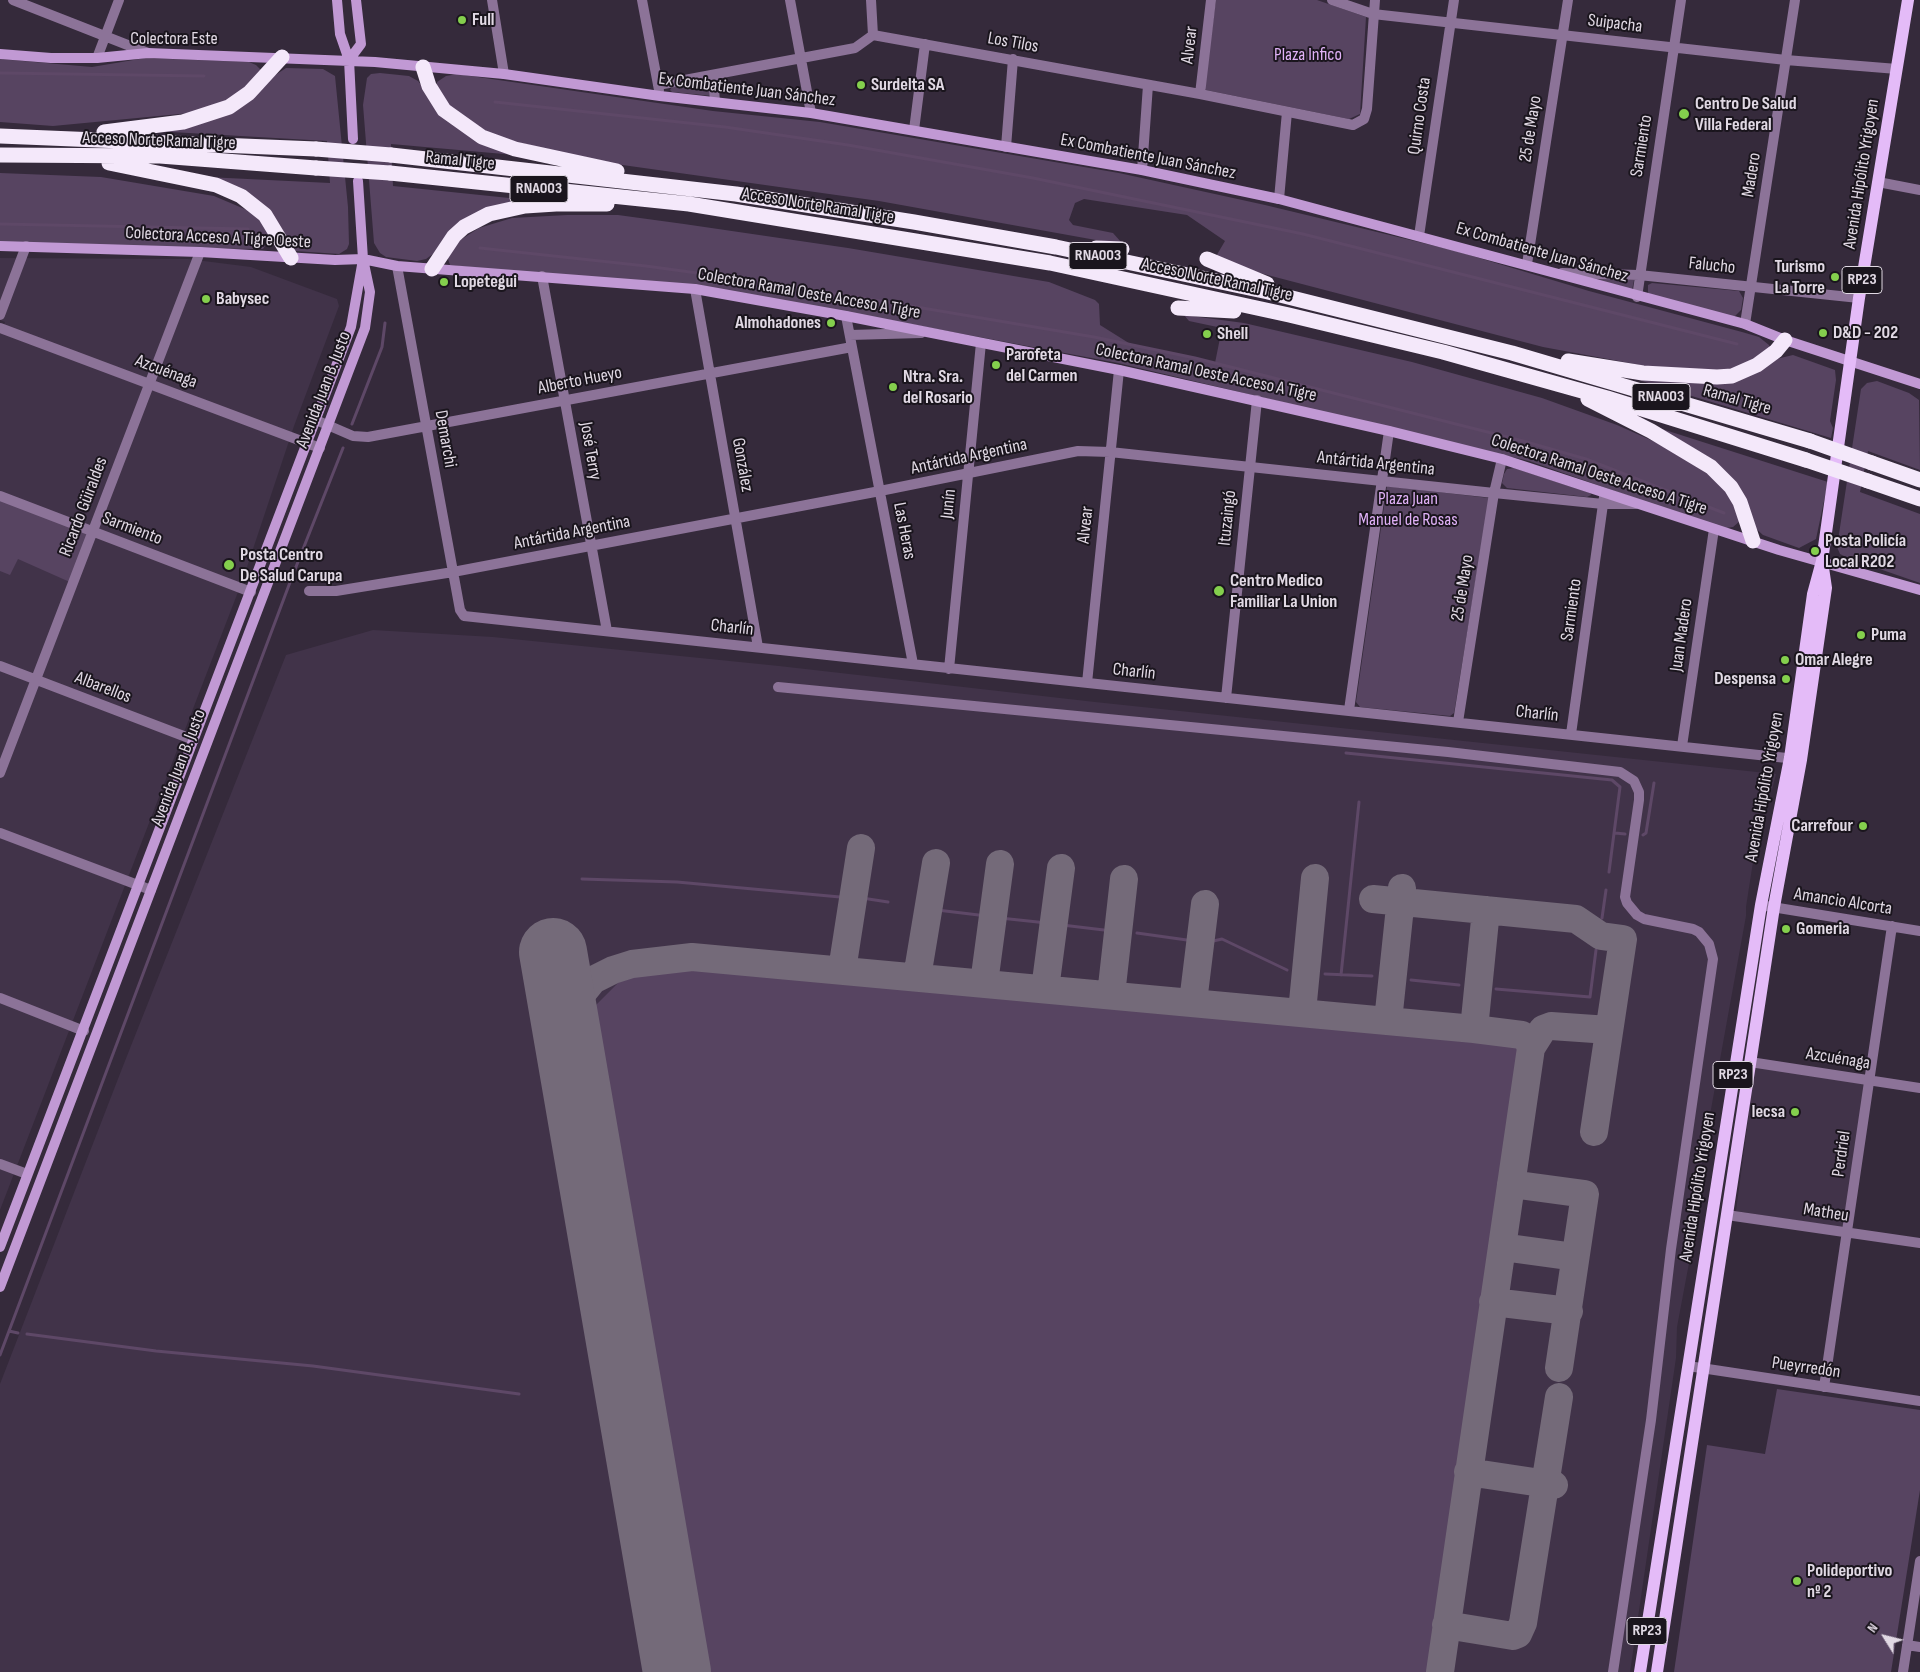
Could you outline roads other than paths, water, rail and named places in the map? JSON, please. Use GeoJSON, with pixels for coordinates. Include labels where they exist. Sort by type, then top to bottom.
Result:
{"type":"FeatureCollection","features":[{"type":"Feature","properties":{"kind":"highway"},"geometry":{"type":"LineString","coordinates":[[63,138],[183,122],[229,107],[249,93],[282,57]]}},
{"type":"Feature","properties":{"kind":"highway"},"geometry":{"type":"LineString","coordinates":[[423,67],[429,86],[444,110],[482,137],[515,149],[679,186]]}},
{"type":"Feature","properties":{"kind":"highway","name":"Acceso Norte Ramal Tigre"},"geometry":{"type":"LineString","coordinates":[[0,134],[316,149]]}},
{"type":"Feature","properties":{"kind":"highway","name":"Ramal Tigre"},"geometry":{"type":"LineString","coordinates":[[316,149],[391,155],[679,186]]}},
{"type":"Feature","properties":{"kind":"highway","name":"Acceso Norte Ramal Tigre"},"geometry":{"type":"LineString","coordinates":[[0,156],[160,156],[316,168]]}},
{"type":"Feature","properties":{"kind":"highway"},"geometry":{"type":"LineString","coordinates":[[51,156],[119,164],[228,189],[253,204],[265,216],[291,258]]}},
{"type":"Feature","properties":{"kind":"highway","name":"Ramal Tigre"},"geometry":{"type":"LineString","coordinates":[[316,168],[390,173],[689,204]]}},
{"type":"Feature","properties":{"kind":"highway","name":"Acceso Norte Ramal Tigre"},"geometry":{"type":"LineString","coordinates":[[679,186],[914,222],[1056,247],[1312,303],[1512,353]]}},
{"type":"Feature","properties":{"kind":"highway"},"geometry":{"type":"LineString","coordinates":[[432,269],[447,244],[464,227],[489,214],[504,210],[556,204],[689,204]]}},
{"type":"Feature","properties":{"kind":"highway","name":"Acceso Norte Ramal Tigre"},"geometry":{"type":"LineString","coordinates":[[689,204],[1050,263],[1289,315],[1526,375]]}},
{"type":"Feature","properties":{"kind":"highway"},"geometry":{"type":"LineString","coordinates":[[927,242],[1076,276]]}},
{"type":"Feature","properties":{"kind":"highway"},"geometry":{"type":"LineString","coordinates":[[1056,247],[1122,249]]}},
{"type":"Feature","properties":{"kind":"highway"},"geometry":{"type":"LineString","coordinates":[[1207,259],[1312,303]]}},
{"type":"Feature","properties":{"kind":"highway"},"geometry":{"type":"LineString","coordinates":[[1178,308],[1289,315]]}},
{"type":"Feature","properties":{"kind":"highway"},"geometry":{"type":"LineString","coordinates":[[1512,353],[1643,373],[1717,377],[1732,376],[1757,366],[1776,351],[1785,340]]}},
{"type":"Feature","properties":{"kind":"highway","name":"Ramal Tigre"},"geometry":{"type":"LineString","coordinates":[[1512,353],[1810,441],[1920,480]]}},
{"type":"Feature","properties":{"kind":"highway"},"geometry":{"type":"LineString","coordinates":[[1526,375],[1590,400],[1651,431],[1712,467],[1731,487],[1740,502],[1753,541]]}},
{"type":"Feature","properties":{"kind":"highway","name":"Ramal Tigre"},"geometry":{"type":"LineString","coordinates":[[1526,375],[1607,398],[1806,460],[1920,499]]}},
{"type":"Feature","properties":{"kind":"main road","name":"Avenida Hipólito Yrigoyen"},"geometry":{"type":"LineString","coordinates":[[1657,1672],[1774,907],[1795,759],[1813,594],[1822,561],[1859,298],[1908,0]]}},
{"type":"Feature","properties":{"kind":"main road","name":"Avenida Hipólito Yrigoyen"},"geometry":{"type":"LineString","coordinates":[[1640,1672],[1760,905],[1795,759]]}},
{"type":"Feature","properties":{"kind":"main road"},"geometry":{"type":"LineString","coordinates":[[1719,1164],[1734,1166]]}},
{"type":"Feature","properties":{"kind":"street"},"geometry":{"type":"LineString","coordinates":[[13,0],[148,53]]}},
{"type":"Feature","properties":{"kind":"street"},"geometry":{"type":"LineString","coordinates":[[97,58],[119,0]]}},
{"type":"Feature","properties":{"kind":"street"},"geometry":{"type":"LineString","coordinates":[[337,0],[340,34],[349,60],[353,139]]}},
{"type":"Feature","properties":{"kind":"street"},"geometry":{"type":"LineString","coordinates":[[349,60],[360,44],[356,0]]}},
{"type":"Feature","properties":{"kind":"street"},"geometry":{"type":"LineString","coordinates":[[492,0],[504,74]]}},
{"type":"Feature","properties":{"kind":"street"},"geometry":{"type":"LineString","coordinates":[[642,0],[660,96]]}},
{"type":"Feature","properties":{"kind":"street"},"geometry":{"type":"LineString","coordinates":[[790,0],[811,113]]}},
{"type":"Feature","properties":{"kind":"street"},"geometry":{"type":"LineString","coordinates":[[658,85],[854,48],[874,35],[871,0]]}},
{"type":"Feature","properties":{"kind":"street","name":"Alvear"},"geometry":{"type":"LineString","coordinates":[[1200,94],[1212,0]]}},
{"type":"Feature","properties":{"kind":"street","name":"Suipacha"},"geometry":{"type":"LineString","coordinates":[[1332,0],[1353,4],[1374,14],[1786,60],[1897,69]]}},
{"type":"Feature","properties":{"kind":"street"},"geometry":{"type":"LineString","coordinates":[[1374,14],[1375,0]]}},
{"type":"Feature","properties":{"kind":"street","name":"Quirno Costa"},"geometry":{"type":"LineString","coordinates":[[1419,236],[1454,0]]}},
{"type":"Feature","properties":{"kind":"street","name":"25 de Mayo"},"geometry":{"type":"LineString","coordinates":[[1527,264],[1568,0]]}},
{"type":"Feature","properties":{"kind":"street","name":"Sarmiento"},"geometry":{"type":"LineString","coordinates":[[1637,297],[1681,0]]}},
{"type":"Feature","properties":{"kind":"street","name":"Madero"},"geometry":{"type":"LineString","coordinates":[[1745,324],[1795,0]]}},
{"type":"Feature","properties":{"kind":"street","name":"Los Tilos"},"geometry":{"type":"LineString","coordinates":[[874,35],[1200,94],[1353,125],[1364,119],[1368,109],[1374,14]]}},
{"type":"Feature","properties":{"kind":"street"},"geometry":{"type":"LineString","coordinates":[[914,130],[926,44]]}},
{"type":"Feature","properties":{"kind":"street","name":"Colectora Este"},"geometry":{"type":"LineString","coordinates":[[0,54],[51,58],[97,58],[148,53],[349,60]]}},
{"type":"Feature","properties":{"kind":"street"},"geometry":{"type":"LineString","coordinates":[[1006,147],[1013,59]]}},
{"type":"Feature","properties":{"kind":"street","name":"Ex Combatiente Juan Sánchez"},"geometry":{"type":"LineString","coordinates":[[349,60],[504,74],[660,96],[811,113],[1142,170],[1279,199],[1561,273],[1637,297],[1745,324],[1785,340],[1920,384]]}},
{"type":"Feature","properties":{"kind":"street"},"geometry":{"type":"LineString","coordinates":[[713,75],[715,102]]}},
{"type":"Feature","properties":{"kind":"street"},"geometry":{"type":"LineString","coordinates":[[1142,170],[1148,85]]}},
{"type":"Feature","properties":{"kind":"street"},"geometry":{"type":"LineString","coordinates":[[1279,199],[1287,112]]}},
{"type":"Feature","properties":{"kind":"street","name":"Avenida Juan B. Justo"},"geometry":{"type":"LineString","coordinates":[[0,1287],[364,328],[370,307],[370,292],[363,259],[358,181]]}},
{"type":"Feature","properties":{"kind":"street"},"geometry":{"type":"LineString","coordinates":[[1878,182],[1920,190]]}},
{"type":"Feature","properties":{"kind":"street","name":"Colectora Acceso A Tigre Oeste"},"geometry":{"type":"LineString","coordinates":[[0,246],[200,252],[335,260],[363,259],[397,266],[432,269]]}},
{"type":"Feature","properties":{"kind":"street"},"geometry":{"type":"LineString","coordinates":[[0,315],[26,246]]}},
{"type":"Feature","properties":{"kind":"street","name":"Ricardo Güiraldes"},"geometry":{"type":"LineString","coordinates":[[0,773],[200,252]]}},
{"type":"Feature","properties":{"kind":"street","name":"Avenida Juan B. Justo"},"geometry":{"type":"LineString","coordinates":[[0,1247],[252,592],[354,318],[363,259]]}},
{"type":"Feature","properties":{"kind":"street","name":"Demarchi"},"geometry":{"type":"LineString","coordinates":[[397,266],[460,610],[464,616]]}},
{"type":"Feature","properties":{"kind":"street","name":"Colectora Ramal Oeste Acceso A Tigre"},"geometry":{"type":"LineString","coordinates":[[432,269],[695,289],[846,316],[1118,370],[1257,400],[1502,459],[1604,491],[1714,529],[1920,590]]}},
{"type":"Feature","properties":{"kind":"street","name":"Falucho"},"geometry":{"type":"LineString","coordinates":[[1561,273],[1639,275],[1859,298]]}},
{"type":"Feature","properties":{"kind":"street","name":"José Terry"},"geometry":{"type":"LineString","coordinates":[[542,276],[607,631]]}},
{"type":"Feature","properties":{"kind":"street","name":"González"},"geometry":{"type":"LineString","coordinates":[[695,289],[758,647]]}},
{"type":"Feature","properties":{"kind":"street","name":"Las Heras"},"geometry":{"type":"LineString","coordinates":[[846,316],[913,664]]}},
{"type":"Feature","properties":{"kind":"street","name":"Azcuénaga"},"geometry":{"type":"LineString","coordinates":[[0,328],[320,448]]}},
{"type":"Feature","properties":{"kind":"street"},"geometry":{"type":"LineString","coordinates":[[850,335],[928,332]]}},
{"type":"Feature","properties":{"kind":"street","name":"Junín"},"geometry":{"type":"LineString","coordinates":[[950,668],[982,343]]}},
{"type":"Feature","properties":{"kind":"street","name":"Alberto Hueyo"},"geometry":{"type":"LineString","coordinates":[[316,420],[358,437],[852,347]]}},
{"type":"Feature","properties":{"kind":"street","name":"Alvear"},"geometry":{"type":"LineString","coordinates":[[1086,683],[1118,370]]}},
{"type":"Feature","properties":{"kind":"street","name":"Ituzaingó"},"geometry":{"type":"LineString","coordinates":[[1226,698],[1257,400]]}},
{"type":"Feature","properties":{"kind":"street"},"geometry":{"type":"LineString","coordinates":[[1349,710],[1389,431]]}},
{"type":"Feature","properties":{"kind":"street","name":"Antártida Argentina"},"geometry":{"type":"LineString","coordinates":[[309,591],[336,591],[453,572],[880,492],[1078,451],[1110,452],[1250,466],[1603,504],[1642,504]]}},
{"type":"Feature","properties":{"kind":"street","name":"25 de Mayo"},"geometry":{"type":"LineString","coordinates":[[1458,722],[1494,493],[1502,459]]}},
{"type":"Feature","properties":{"kind":"street","name":"Sarmiento"},"geometry":{"type":"LineString","coordinates":[[1571,734],[1604,491]]}},
{"type":"Feature","properties":{"kind":"street","name":"Sarmiento"},"geometry":{"type":"LineString","coordinates":[[0,496],[252,592]]}},
{"type":"Feature","properties":{"kind":"street","name":"Juan Madero"},"geometry":{"type":"LineString","coordinates":[[1682,746],[1714,529]]}},
{"type":"Feature","properties":{"kind":"street","name":"Charlín"},"geometry":{"type":"LineString","coordinates":[[464,616],[1795,759]]}},
{"type":"Feature","properties":{"kind":"street","name":"Albarellos"},"geometry":{"type":"LineString","coordinates":[[0,666],[194,740]]}},
{"type":"Feature","properties":{"kind":"street"},"geometry":{"type":"LineString","coordinates":[[778,687],[1448,752],[1620,772],[1634,781],[1640,792],[1625,896],[1627,903],[1637,915],[1644,919],[1693,929],[1699,932],[1709,944],[1713,959],[1671,1249],[1651,1420],[1613,1672]]}},
{"type":"Feature","properties":{"kind":"street"},"geometry":{"type":"LineString","coordinates":[[0,833],[151,890]]}},
{"type":"Feature","properties":{"kind":"street","name":"Amancio Alcorta"},"geometry":{"type":"LineString","coordinates":[[1760,905],[1920,930]]}},
{"type":"Feature","properties":{"kind":"street","name":"Perdriel"},"geometry":{"type":"LineString","coordinates":[[1824,1387],[1892,926]]}},
{"type":"Feature","properties":{"kind":"street"},"geometry":{"type":"LineString","coordinates":[[0,998],[84,1030]]}},
{"type":"Feature","properties":{"kind":"street","name":"Azcuénaga"},"geometry":{"type":"LineString","coordinates":[[1750,1062],[1920,1088]]}},
{"type":"Feature","properties":{"kind":"street"},"geometry":{"type":"LineString","coordinates":[[0,1164],[27,1174]]}},
{"type":"Feature","properties":{"kind":"street","name":"Matheu"},"geometry":{"type":"LineString","coordinates":[[1727,1215],[1920,1243]]}},
{"type":"Feature","properties":{"kind":"street","name":"Pueyrredón"},"geometry":{"type":"LineString","coordinates":[[1688,1366],[1920,1401]]}},
{"type":"Feature","properties":{"kind":"street"},"geometry":{"type":"LineString","coordinates":[[1903,1672],[1920,1564]]}},
{"type":"Feature","properties":{"kind":"street"},"geometry":{"type":"LineString","coordinates":[[1907,1645],[1920,1647]]}},
{"type":"Feature","properties":{"kind":"waterway"},"geometry":{"type":"LineString","coordinates":[[0,73],[204,76]]}},
{"type":"Feature","properties":{"kind":"waterway"},"geometry":{"type":"LineString","coordinates":[[495,102],[725,127],[848,145],[1033,178],[1303,234],[1737,344]]}},
{"type":"Feature","properties":{"kind":"waterway"},"geometry":{"type":"LineString","coordinates":[[0,224],[248,229]]}},
{"type":"Feature","properties":{"kind":"waterway"},"geometry":{"type":"LineString","coordinates":[[480,248],[646,266],[792,286],[1094,337],[1195,358],[1523,441],[1586,459],[1724,513]]}},
{"type":"Feature","properties":{"kind":"waterway"},"geometry":{"type":"LineString","coordinates":[[352,424],[382,347],[385,323]]}},
{"type":"Feature","properties":{"kind":"waterway"},"geometry":{"type":"LineString","coordinates":[[0,1355],[292,577],[343,448]]}},
{"type":"Feature","properties":{"kind":"waterway"},"geometry":{"type":"LineString","coordinates":[[1346,753],[1612,780],[1620,787],[1609,872]]}},
{"type":"Feature","properties":{"kind":"waterway"},"geometry":{"type":"LineString","coordinates":[[1643,835],[1646,833],[1654,783]]}},
{"type":"Feature","properties":{"kind":"waterway"},"geometry":{"type":"LineString","coordinates":[[1341,975],[1359,802]]}},
{"type":"Feature","properties":{"kind":"waterway"},"geometry":{"type":"LineString","coordinates":[[1615,833],[1625,834]]}},
{"type":"Feature","properties":{"kind":"waterway"},"geometry":{"type":"LineString","coordinates":[[582,879],[677,882],[840,897]]}},
{"type":"Feature","properties":{"kind":"waterway"},"geometry":{"type":"LineString","coordinates":[[1602,918],[1606,890]]}},
{"type":"Feature","properties":{"kind":"waterway"},"geometry":{"type":"LineString","coordinates":[[862,898],[888,902]]}},
{"type":"Feature","properties":{"kind":"waterway"},"geometry":{"type":"LineString","coordinates":[[937,910],[987,916]]}},
{"type":"Feature","properties":{"kind":"waterway"},"geometry":{"type":"LineString","coordinates":[[1000,918],[1047,923]]}},
{"type":"Feature","properties":{"kind":"waterway"},"geometry":{"type":"LineString","coordinates":[[1062,925],[1104,930]]}},
{"type":"Feature","properties":{"kind":"waterway"},"geometry":{"type":"LineString","coordinates":[[1137,933],[1194,941]]}},
{"type":"Feature","properties":{"kind":"waterway"},"geometry":{"type":"LineString","coordinates":[[1209,942],[1222,939],[1287,970]]}},
{"type":"Feature","properties":{"kind":"waterway"},"geometry":{"type":"LineString","coordinates":[[1496,989],[1590,997],[1596,950]]}},
{"type":"Feature","properties":{"kind":"waterway"},"geometry":{"type":"LineString","coordinates":[[1325,974],[1372,976]]}},
{"type":"Feature","properties":{"kind":"waterway"},"geometry":{"type":"LineString","coordinates":[[1411,980],[1459,985]]}},
{"type":"Feature","properties":{"kind":"waterway"},"geometry":{"type":"LineString","coordinates":[[9,1331],[18,1333]]}},
{"type":"Feature","properties":{"kind":"waterway"},"geometry":{"type":"LineString","coordinates":[[27,1334],[156,1351],[313,1366],[519,1394]]}},
{"type":"Feature","properties":{"kind":"place","name":"Full"},"geometry":{"type":"Point","coordinates":[462,20]}},
{"type":"Feature","properties":{"kind":"place","name":"Surdelta SA"},"geometry":{"type":"Point","coordinates":[861,85]}},
{"type":"Feature","properties":{"kind":"place","name":"Centro De Salud Villa Federal"},"geometry":{"type":"Point","coordinates":[1684,114]}},
{"type":"Feature","properties":{"kind":"place","name":"Turismo La Torre"},"geometry":{"type":"Point","coordinates":[1835,277]}},
{"type":"Feature","properties":{"kind":"place","name":"Lopetegui"},"geometry":{"type":"Point","coordinates":[444,282]}},
{"type":"Feature","properties":{"kind":"place","name":"Babysec"},"geometry":{"type":"Point","coordinates":[206,299]}},
{"type":"Feature","properties":{"kind":"place","name":"Almohadones"},"geometry":{"type":"Point","coordinates":[831,323]}},
{"type":"Feature","properties":{"kind":"place","name":"D&D - 202"},"geometry":{"type":"Point","coordinates":[1823,333]}},
{"type":"Feature","properties":{"kind":"place","name":"Shell"},"geometry":{"type":"Point","coordinates":[1207,334]}},
{"type":"Feature","properties":{"kind":"place","name":"Parofeta del Carmen"},"geometry":{"type":"Point","coordinates":[996,365]}},
{"type":"Feature","properties":{"kind":"place","name":"Ntra. Sra. del Rosario"},"geometry":{"type":"Point","coordinates":[893,387]}},
{"type":"Feature","properties":{"kind":"place","name":"Posta Policía Local R202"},"geometry":{"type":"Point","coordinates":[1815,551]}},
{"type":"Feature","properties":{"kind":"place","name":"Posta Centro De Salud Carupa"},"geometry":{"type":"Point","coordinates":[229,565]}},
{"type":"Feature","properties":{"kind":"place","name":"Centro Medico Familiar La Union"},"geometry":{"type":"Point","coordinates":[1219,591]}},
{"type":"Feature","properties":{"kind":"place","name":"Puma"},"geometry":{"type":"Point","coordinates":[1861,635]}},
{"type":"Feature","properties":{"kind":"place","name":"Omar Alegre"},"geometry":{"type":"Point","coordinates":[1785,660]}},
{"type":"Feature","properties":{"kind":"place","name":"Despensa"},"geometry":{"type":"Point","coordinates":[1786,679]}},
{"type":"Feature","properties":{"kind":"place","name":"Carrefour"},"geometry":{"type":"Point","coordinates":[1863,826]}},
{"type":"Feature","properties":{"kind":"place","name":"Gomeria"},"geometry":{"type":"Point","coordinates":[1786,929]}},
{"type":"Feature","properties":{"kind":"place","name":"Iecsa"},"geometry":{"type":"Point","coordinates":[1795,1112]}},
{"type":"Feature","properties":{"kind":"place","name":"Polideportivo nº 2"},"geometry":{"type":"Point","coordinates":[1797,1581]}},
{"type":"Feature","properties":{"kind":"park label","name":"Plaza Infico"},"geometry":{"type":"Point","coordinates":[1308,55]}},
{"type":"Feature","properties":{"kind":"park label","name":"Plaza Juan Manuel de Rosas"},"geometry":{"type":"Point","coordinates":[1408,509]}}]}
